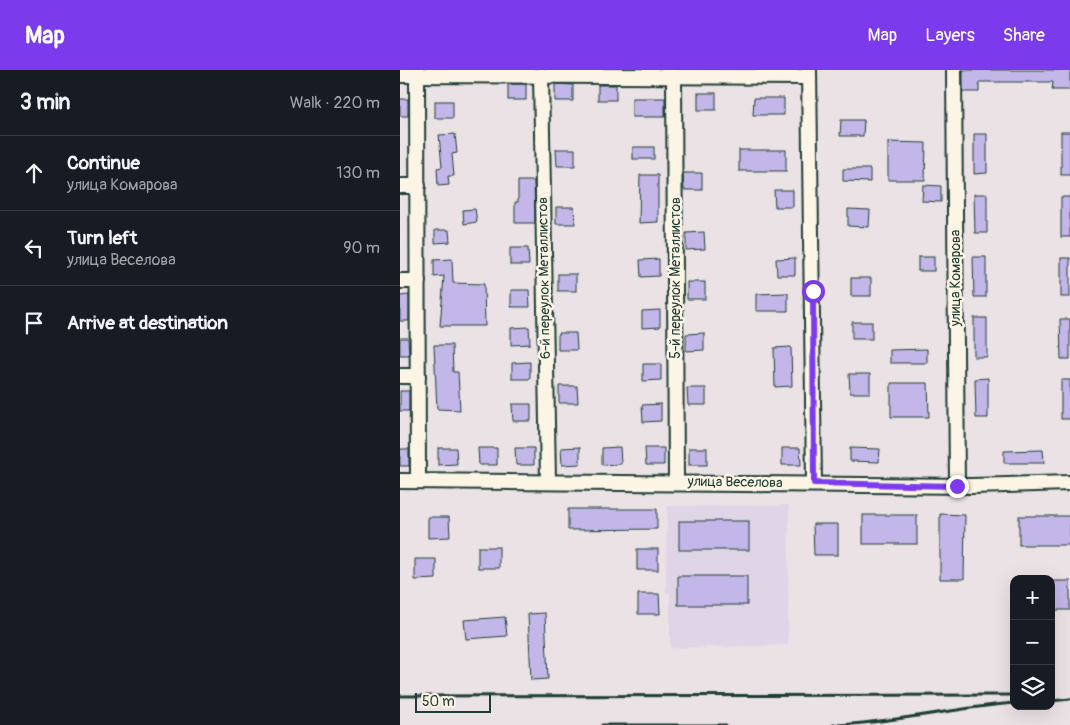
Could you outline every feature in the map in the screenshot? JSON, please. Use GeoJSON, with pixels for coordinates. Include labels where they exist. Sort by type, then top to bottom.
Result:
{"type":"FeatureCollection","features":[{"type":"Feature","properties":{"kind":"street","name":"улица Комарова"},"geometry":{"type":"LineString","coordinates":[[954,70],[957,486]]}},
{"type":"Feature","properties":{"kind":"street"},"geometry":{"type":"LineString","coordinates":[[417,73],[418,481]]}},
{"type":"Feature","properties":{"kind":"street"},"geometry":{"type":"LineString","coordinates":[[400,75],[417,73],[541,75],[809,73],[814,483]]}},
{"type":"Feature","properties":{"kind":"street","name":"6-й переулок Металлистов"},"geometry":{"type":"LineString","coordinates":[[541,75],[548,481]]}},
{"type":"Feature","properties":{"kind":"street","name":"5-й переулок Металлистов"},"geometry":{"type":"LineString","coordinates":[[674,75],[676,481]]}},
{"type":"Feature","properties":{"kind":"street"},"geometry":{"type":"LineString","coordinates":[[400,186],[418,186]]}},
{"type":"Feature","properties":{"kind":"street"},"geometry":{"type":"LineString","coordinates":[[400,281],[418,281]]}},
{"type":"Feature","properties":{"kind":"street"},"geometry":{"type":"LineString","coordinates":[[400,376],[418,376]]}},
{"type":"Feature","properties":{"kind":"street","name":"улица Веселова"},"geometry":{"type":"LineString","coordinates":[[400,481],[676,481],[957,486],[1070,483]]}},
{"type":"Feature","properties":{"kind":"shaded area"},"geometry":{"type":"Polygon","coordinates":[[[789,505],[788,645],[670,648],[670,593],[666,593],[667,506],[789,505]]]}},
{"type":"Feature","properties":{"kind":"building"},"geometry":{"type":"Polygon","coordinates":[[[963,70],[1070,70],[1070,90],[1052,90],[1053,82],[979,82],[979,92],[963,92],[963,70]]]}},
{"type":"Feature","properties":{"kind":"building"},"geometry":{"type":"Polygon","coordinates":[[[508,84],[526,84],[526,100],[508,100],[508,84]]]}},
{"type":"Feature","properties":{"kind":"building"},"geometry":{"type":"Polygon","coordinates":[[[555,84],[573,85],[573,101],[555,101],[555,84]]]}},
{"type":"Feature","properties":{"kind":"building"},"geometry":{"type":"Polygon","coordinates":[[[598,85],[616,85],[616,100],[598,100],[598,85]]]}},
{"type":"Feature","properties":{"kind":"building"},"geometry":{"type":"Polygon","coordinates":[[[698,93],[716,93],[716,110],[698,110],[698,93]]]}},
{"type":"Feature","properties":{"kind":"building"},"geometry":{"type":"Polygon","coordinates":[[[632,98],[665,98],[665,117],[632,117],[632,98]]]}},
{"type":"Feature","properties":{"kind":"building"},"geometry":{"type":"Polygon","coordinates":[[[754,98],[784,98],[784,115],[753,115],[754,98]]]}},
{"type":"Feature","properties":{"kind":"building"},"geometry":{"type":"Polygon","coordinates":[[[400,99],[408,99],[408,116],[400,116],[400,99]]]}},
{"type":"Feature","properties":{"kind":"building"},"geometry":{"type":"Polygon","coordinates":[[[435,101],[453,101],[453,118],[435,118],[435,101]]]}},
{"type":"Feature","properties":{"kind":"building"},"geometry":{"type":"Polygon","coordinates":[[[841,120],[864,120],[863,136],[840,136],[841,120]]]}},
{"type":"Feature","properties":{"kind":"building"},"geometry":{"type":"Polygon","coordinates":[[[1061,132],[1070,132],[1070,175],[1061,175],[1061,132]]]}},
{"type":"Feature","properties":{"kind":"building"},"geometry":{"type":"Polygon","coordinates":[[[455,134],[457,153],[452,154],[454,176],[448,176],[449,185],[438,186],[437,168],[442,167],[439,135],[455,134]]]}},
{"type":"Feature","properties":{"kind":"building"},"geometry":{"type":"Polygon","coordinates":[[[974,134],[987,134],[987,173],[974,174],[974,134]]]}},
{"type":"Feature","properties":{"kind":"building"},"geometry":{"type":"Polygon","coordinates":[[[888,142],[926,143],[925,180],[888,180],[888,142]]]}},
{"type":"Feature","properties":{"kind":"building"},"geometry":{"type":"Polygon","coordinates":[[[633,147],[654,147],[654,159],[633,159],[633,147]]]}},
{"type":"Feature","properties":{"kind":"building"},"geometry":{"type":"Polygon","coordinates":[[[556,149],[575,149],[575,166],[557,166],[556,149]]]}},
{"type":"Feature","properties":{"kind":"building"},"geometry":{"type":"Polygon","coordinates":[[[739,150],[786,150],[786,171],[739,171],[739,150]]]}},
{"type":"Feature","properties":{"kind":"building"},"geometry":{"type":"Polygon","coordinates":[[[843,169],[870,169],[870,182],[843,181],[843,169]]]}},
{"type":"Feature","properties":{"kind":"building"},"geometry":{"type":"Polygon","coordinates":[[[683,173],[702,173],[702,190],[684,190],[683,173]]]}},
{"type":"Feature","properties":{"kind":"building"},"geometry":{"type":"Polygon","coordinates":[[[640,175],[658,175],[658,222],[639,223],[640,175]]]}},
{"type":"Feature","properties":{"kind":"building"},"geometry":{"type":"Polygon","coordinates":[[[518,181],[534,181],[535,223],[515,223],[518,181]]]}},
{"type":"Feature","properties":{"kind":"building"},"geometry":{"type":"Polygon","coordinates":[[[923,185],[941,186],[941,202],[922,201],[923,185]]]}},
{"type":"Feature","properties":{"kind":"building"},"geometry":{"type":"Polygon","coordinates":[[[774,190],[793,190],[793,207],[775,207],[774,190]]]}},
{"type":"Feature","properties":{"kind":"building"},"geometry":{"type":"Polygon","coordinates":[[[974,194],[987,194],[987,233],[975,233],[974,194]]]}},
{"type":"Feature","properties":{"kind":"building"},"geometry":{"type":"Polygon","coordinates":[[[1061,197],[1070,197],[1070,237],[1061,237],[1061,197]]]}},
{"type":"Feature","properties":{"kind":"building"},"geometry":{"type":"Polygon","coordinates":[[[556,207],[574,207],[575,224],[556,224],[556,207]]]}},
{"type":"Feature","properties":{"kind":"building"},"geometry":{"type":"Polygon","coordinates":[[[475,209],[477,222],[464,224],[463,210],[475,209]]]}},
{"type":"Feature","properties":{"kind":"building"},"geometry":{"type":"Polygon","coordinates":[[[848,209],[870,210],[869,227],[848,226],[848,209]]]}},
{"type":"Feature","properties":{"kind":"building"},"geometry":{"type":"Polygon","coordinates":[[[435,230],[449,230],[450,242],[435,243],[435,230]]]}},
{"type":"Feature","properties":{"kind":"building"},"geometry":{"type":"Polygon","coordinates":[[[704,232],[705,249],[686,250],[686,233],[704,232]]]}},
{"type":"Feature","properties":{"kind":"building"},"geometry":{"type":"Polygon","coordinates":[[[510,248],[528,248],[529,265],[510,265],[510,248]]]}},
{"type":"Feature","properties":{"kind":"building"},"geometry":{"type":"Polygon","coordinates":[[[918,257],[934,257],[934,271],[918,271],[918,257]]]}},
{"type":"Feature","properties":{"kind":"building"},"geometry":{"type":"Polygon","coordinates":[[[973,257],[986,257],[986,297],[974,297],[973,257]]]}},
{"type":"Feature","properties":{"kind":"building"},"geometry":{"type":"Polygon","coordinates":[[[795,258],[795,275],[777,275],[776,259],[795,258]]]}},
{"type":"Feature","properties":{"kind":"building"},"geometry":{"type":"Polygon","coordinates":[[[1061,258],[1070,258],[1070,297],[1061,297],[1061,258]]]}},
{"type":"Feature","properties":{"kind":"building"},"geometry":{"type":"Polygon","coordinates":[[[452,259],[453,283],[484,284],[485,326],[440,326],[444,276],[434,277],[434,260],[452,259]]]}},
{"type":"Feature","properties":{"kind":"building"},"geometry":{"type":"Polygon","coordinates":[[[659,259],[659,276],[641,277],[640,260],[659,259]]]}},
{"type":"Feature","properties":{"kind":"building"},"geometry":{"type":"Polygon","coordinates":[[[558,274],[576,274],[576,291],[558,291],[558,274]]]}},
{"type":"Feature","properties":{"kind":"building"},"geometry":{"type":"Polygon","coordinates":[[[851,278],[871,278],[871,296],[851,296],[851,278]]]}},
{"type":"Feature","properties":{"kind":"building"},"geometry":{"type":"Polygon","coordinates":[[[687,282],[705,282],[705,299],[687,299],[687,282]]]}},
{"type":"Feature","properties":{"kind":"building"},"geometry":{"type":"Polygon","coordinates":[[[511,290],[529,290],[530,307],[511,307],[511,290]]]}},
{"type":"Feature","properties":{"kind":"building"},"geometry":{"type":"Polygon","coordinates":[[[788,293],[788,311],[756,311],[756,294],[788,293]]]}},
{"type":"Feature","properties":{"kind":"building"},"geometry":{"type":"Polygon","coordinates":[[[409,295],[409,321],[400,321],[400,296],[409,295]]]}},
{"type":"Feature","properties":{"kind":"building"},"geometry":{"type":"Polygon","coordinates":[[[660,310],[660,327],[642,328],[642,311],[660,310]]]}},
{"type":"Feature","properties":{"kind":"building"},"geometry":{"type":"Polygon","coordinates":[[[974,318],[987,318],[987,357],[974,357],[974,318]]]}},
{"type":"Feature","properties":{"kind":"building"},"geometry":{"type":"Polygon","coordinates":[[[1060,319],[1070,319],[1070,359],[1061,359],[1060,319]]]}},
{"type":"Feature","properties":{"kind":"building"},"geometry":{"type":"Polygon","coordinates":[[[852,322],[872,322],[872,339],[852,339],[852,322]]]}},
{"type":"Feature","properties":{"kind":"building"},"geometry":{"type":"Polygon","coordinates":[[[529,327],[530,344],[511,345],[511,328],[529,327]]]}},
{"type":"Feature","properties":{"kind":"building"},"geometry":{"type":"Polygon","coordinates":[[[558,333],[576,333],[577,350],[558,350],[558,333]]]}},
{"type":"Feature","properties":{"kind":"building"},"geometry":{"type":"Polygon","coordinates":[[[704,333],[704,350],[686,351],[686,334],[704,333]]]}},
{"type":"Feature","properties":{"kind":"building"},"geometry":{"type":"Polygon","coordinates":[[[400,338],[408,338],[409,355],[400,355],[400,338]]]}},
{"type":"Feature","properties":{"kind":"building"},"geometry":{"type":"Polygon","coordinates":[[[434,345],[452,345],[453,372],[458,372],[460,410],[437,409],[434,345]]]}},
{"type":"Feature","properties":{"kind":"building"},"geometry":{"type":"Polygon","coordinates":[[[791,347],[792,386],[775,387],[774,348],[791,347]]]}},
{"type":"Feature","properties":{"kind":"building"},"geometry":{"type":"Polygon","coordinates":[[[927,349],[927,363],[890,363],[890,350],[927,349]]]}},
{"type":"Feature","properties":{"kind":"building"},"geometry":{"type":"Polygon","coordinates":[[[530,362],[530,379],[512,379],[512,363],[530,362]]]}},
{"type":"Feature","properties":{"kind":"building"},"geometry":{"type":"Polygon","coordinates":[[[643,364],[661,364],[661,380],[643,381],[643,364]]]}},
{"type":"Feature","properties":{"kind":"building"},"geometry":{"type":"Polygon","coordinates":[[[849,374],[870,374],[870,393],[850,393],[849,374]]]}},
{"type":"Feature","properties":{"kind":"building"},"geometry":{"type":"Polygon","coordinates":[[[988,378],[988,418],[976,418],[975,379],[988,378]]]}},
{"type":"Feature","properties":{"kind":"building"},"geometry":{"type":"Polygon","coordinates":[[[1061,380],[1070,380],[1070,419],[1061,419],[1061,380]]]}},
{"type":"Feature","properties":{"kind":"building"},"geometry":{"type":"Polygon","coordinates":[[[891,383],[928,383],[929,417],[891,417],[891,383]]]}},
{"type":"Feature","properties":{"kind":"building"},"geometry":{"type":"Polygon","coordinates":[[[559,386],[577,386],[578,403],[559,403],[559,386]]]}},
{"type":"Feature","properties":{"kind":"building"},"geometry":{"type":"Polygon","coordinates":[[[687,388],[706,388],[706,405],[688,405],[687,388]]]}},
{"type":"Feature","properties":{"kind":"building"},"geometry":{"type":"Polygon","coordinates":[[[400,391],[409,391],[409,411],[400,411],[400,391]]]}},
{"type":"Feature","properties":{"kind":"building"},"geometry":{"type":"Polygon","coordinates":[[[512,404],[531,404],[531,421],[513,421],[512,404]]]}},
{"type":"Feature","properties":{"kind":"building"},"geometry":{"type":"Polygon","coordinates":[[[661,404],[661,421],[643,422],[642,405],[661,404]]]}},
{"type":"Feature","properties":{"kind":"building"},"geometry":{"type":"Polygon","coordinates":[[[580,447],[580,464],[562,465],[561,448],[580,447]]]}},
{"type":"Feature","properties":{"kind":"building"},"geometry":{"type":"Polygon","coordinates":[[[620,447],[621,464],[602,465],[602,448],[620,447]]]}},
{"type":"Feature","properties":{"kind":"building"},"geometry":{"type":"Polygon","coordinates":[[[438,448],[456,448],[457,464],[438,465],[438,448]]]}},
{"type":"Feature","properties":{"kind":"building"},"geometry":{"type":"Polygon","coordinates":[[[478,448],[497,448],[497,465],[479,465],[478,448]]]}},
{"type":"Feature","properties":{"kind":"building"},"geometry":{"type":"Polygon","coordinates":[[[515,448],[534,448],[534,465],[516,465],[515,448]]]}},
{"type":"Feature","properties":{"kind":"building"},"geometry":{"type":"Polygon","coordinates":[[[645,448],[664,448],[664,465],[646,465],[645,448]]]}},
{"type":"Feature","properties":{"kind":"building"},"geometry":{"type":"Polygon","coordinates":[[[689,448],[707,448],[707,465],[689,465],[689,448]]]}},
{"type":"Feature","properties":{"kind":"building"},"geometry":{"type":"Polygon","coordinates":[[[782,448],[800,448],[801,465],[782,465],[782,448]]]}},
{"type":"Feature","properties":{"kind":"building"},"geometry":{"type":"Polygon","coordinates":[[[850,448],[880,449],[879,462],[850,461],[850,448]]]}},
{"type":"Feature","properties":{"kind":"building"},"geometry":{"type":"Polygon","coordinates":[[[400,449],[409,449],[409,466],[400,466],[400,449]]]}},
{"type":"Feature","properties":{"kind":"building"},"geometry":{"type":"Polygon","coordinates":[[[1043,450],[1044,463],[1004,463],[1004,451],[1043,450]]]}},
{"type":"Feature","properties":{"kind":"building"},"geometry":{"type":"Polygon","coordinates":[[[568,509],[657,509],[657,529],[568,530],[568,509]]]}},
{"type":"Feature","properties":{"kind":"building"},"geometry":{"type":"Polygon","coordinates":[[[940,514],[965,515],[964,579],[940,579],[940,514]]]}},
{"type":"Feature","properties":{"kind":"building"},"geometry":{"type":"Polygon","coordinates":[[[863,515],[917,515],[917,544],[863,544],[863,515]]]}},
{"type":"Feature","properties":{"kind":"building"},"geometry":{"type":"Polygon","coordinates":[[[1019,516],[1070,516],[1070,545],[1019,545],[1019,516]]]}},
{"type":"Feature","properties":{"kind":"building"},"geometry":{"type":"Polygon","coordinates":[[[428,517],[449,517],[450,537],[428,538],[428,517]]]}},
{"type":"Feature","properties":{"kind":"building"},"geometry":{"type":"Polygon","coordinates":[[[679,521],[749,521],[749,550],[679,550],[679,521]]]}},
{"type":"Feature","properties":{"kind":"building"},"geometry":{"type":"Polygon","coordinates":[[[813,524],[838,524],[838,555],[814,555],[813,524]]]}},
{"type":"Feature","properties":{"kind":"building"},"geometry":{"type":"Polygon","coordinates":[[[478,547],[499,547],[499,568],[478,568],[478,547]]]}},
{"type":"Feature","properties":{"kind":"building"},"geometry":{"type":"Polygon","coordinates":[[[637,549],[658,549],[658,570],[637,570],[637,549]]]}},
{"type":"Feature","properties":{"kind":"building"},"geometry":{"type":"Polygon","coordinates":[[[415,559],[436,559],[436,579],[415,580],[415,559]]]}},
{"type":"Feature","properties":{"kind":"building"},"geometry":{"type":"Polygon","coordinates":[[[678,576],[747,576],[747,605],[678,605],[678,576]]]}},
{"type":"Feature","properties":{"kind":"building"},"geometry":{"type":"Polygon","coordinates":[[[1055,581],[1070,581],[1070,610],[1055,610],[1055,581]]]}},
{"type":"Feature","properties":{"kind":"building"},"geometry":{"type":"Polygon","coordinates":[[[638,594],[659,594],[660,614],[638,614],[638,594]]]}},
{"type":"Feature","properties":{"kind":"building"},"geometry":{"type":"Polygon","coordinates":[[[545,613],[548,679],[531,680],[528,614],[545,613]]]}},
{"type":"Feature","properties":{"kind":"building"},"geometry":{"type":"Polygon","coordinates":[[[505,617],[507,636],[466,639],[464,620],[505,617]]]}},
{"type":"Feature","properties":{"kind":"railway"},"geometry":{"type":"LineString","coordinates":[[400,696],[1010,695]]}},
{"type":"Feature","properties":{"kind":"railway"},"geometry":{"type":"LineString","coordinates":[[1055,701],[1070,699]]}},
{"type":"Feature","properties":{"kind":"railway"},"geometry":{"type":"LineString","coordinates":[[833,725],[856,724],[1010,703]]}},
{"type":"Feature","properties":{"kind":"railway"},"geometry":{"type":"LineString","coordinates":[[602,725],[726,725]]}},
{"type":"Feature","properties":{"kind":"route"},"geometry":{"type":"LineString","coordinates":[[813,291],[814,483],[957,486]]}}]}
